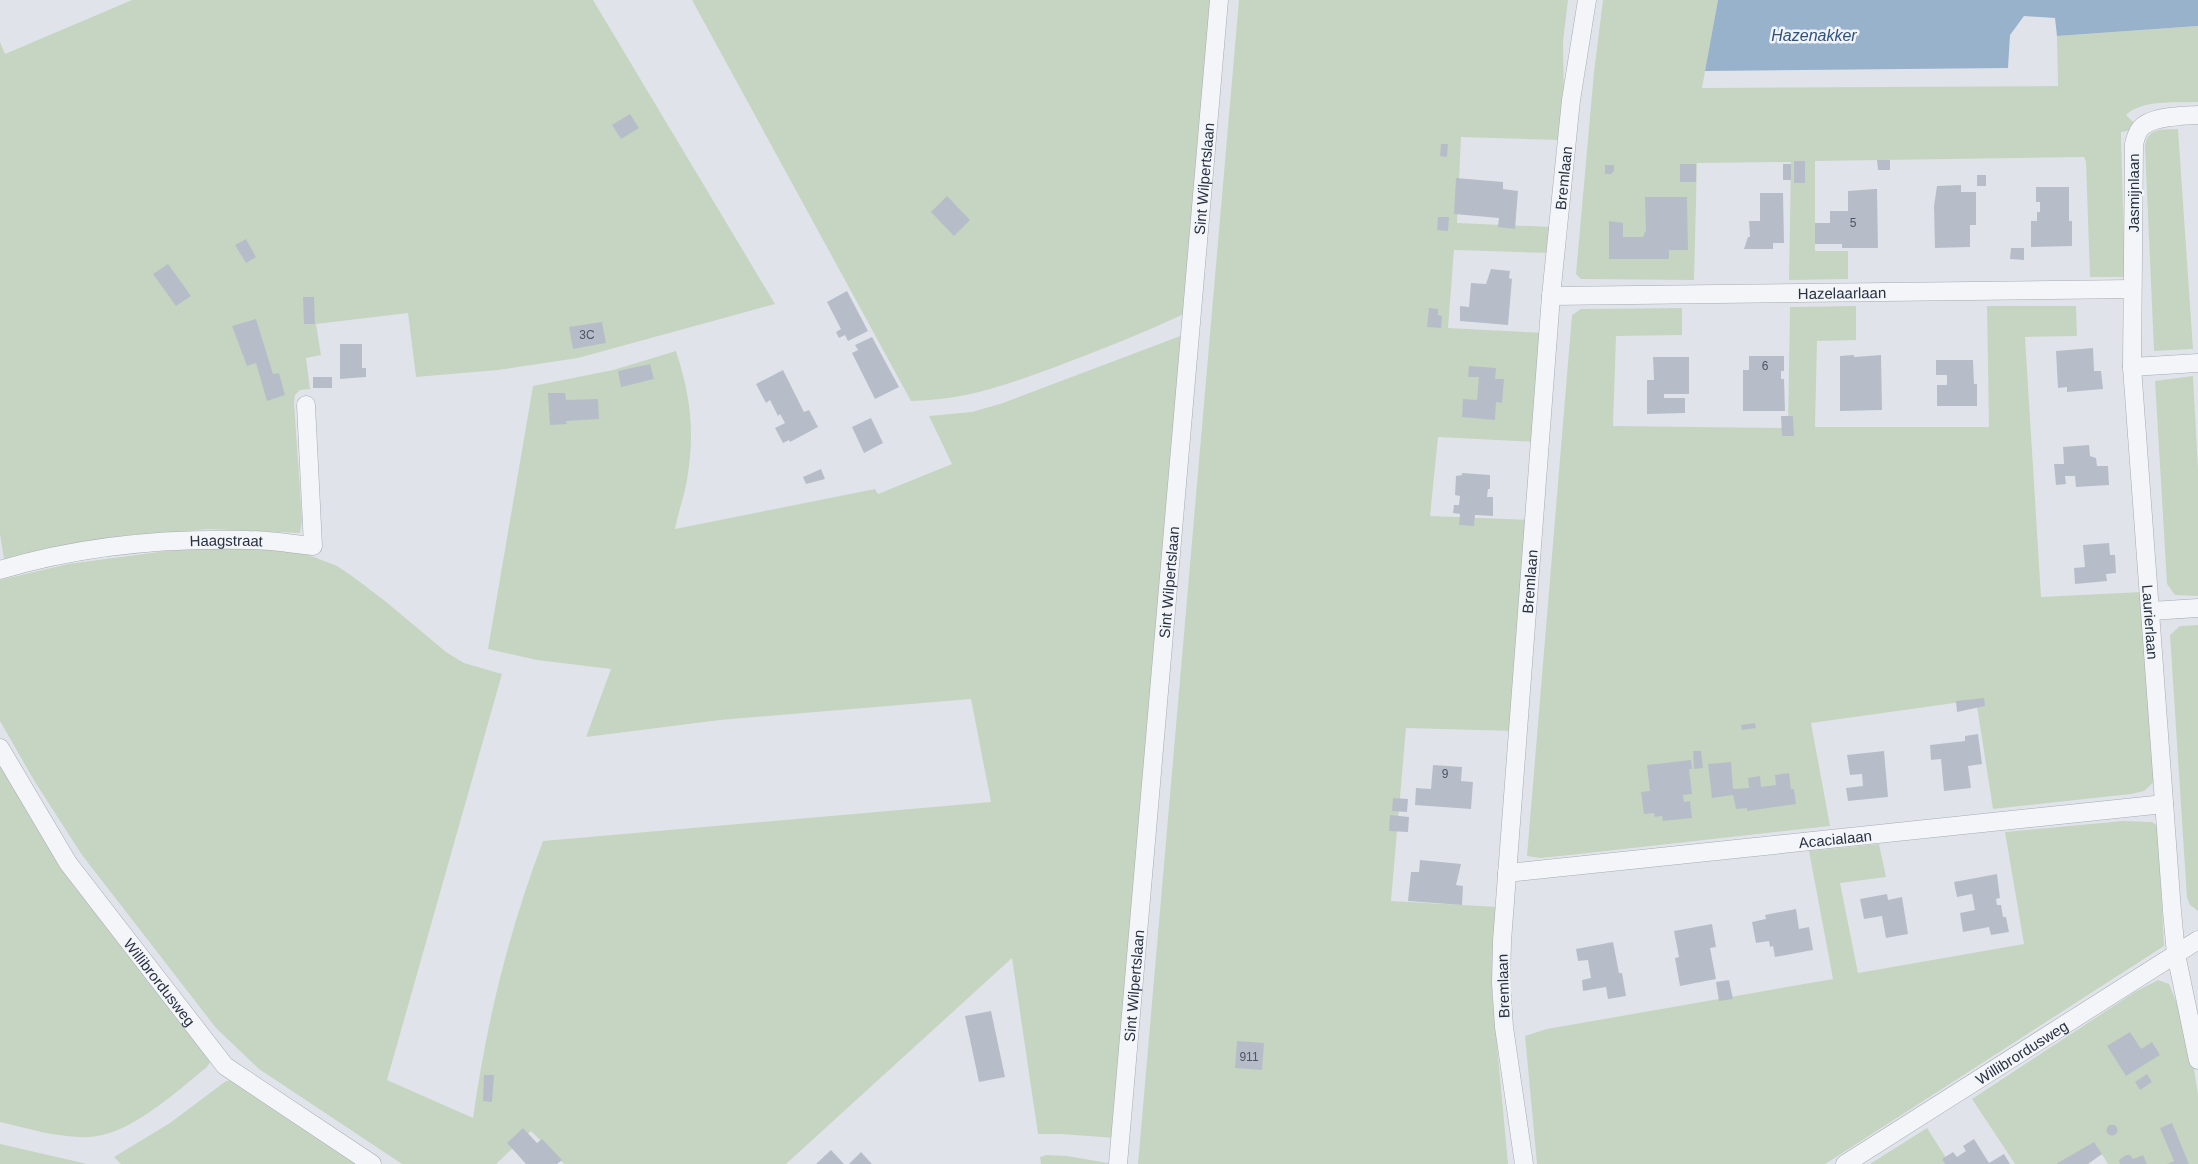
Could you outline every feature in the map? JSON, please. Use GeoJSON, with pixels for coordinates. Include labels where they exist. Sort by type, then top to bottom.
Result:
{"type":"FeatureCollection","features":[{"type":"Feature","properties":{"kind":"street","name":"Sint Wilpertslaan"},"geometry":{"type":"LineString","coordinates":[[1118,1164],[1219,0]]}},
{"type":"Feature","properties":{"kind":"street","name":"Bremlaan"},"geometry":{"type":"LineString","coordinates":[[1524,1164],[1504,1027],[1500,983],[1551,296],[1571,100],[1586,0]]}},
{"type":"Feature","properties":{"kind":"street","name":"Jasmijnlaan"},"geometry":{"type":"LineString","coordinates":[[2132,289],[2134,144],[2140,129],[2153,121],[2169,117],[2198,115]]}},
{"type":"Feature","properties":{"kind":"street","name":"Hazelaarlaan"},"geometry":{"type":"LineString","coordinates":[[1551,296],[2132,289]]}},
{"type":"Feature","properties":{"kind":"street","name":"Laurierlaan"},"geometry":{"type":"LineString","coordinates":[[2132,289],[2132,367],[2176,954],[2198,1060]]}},
{"type":"Feature","properties":{"kind":"street"},"geometry":{"type":"LineString","coordinates":[[2132,367],[2198,363]]}},
{"type":"Feature","properties":{"kind":"street","name":"Haagstraat"},"geometry":{"type":"LineString","coordinates":[[0,570],[31,561],[138,543],[249,540],[313,546],[306,405]]}},
{"type":"Feature","properties":{"kind":"street"},"geometry":{"type":"LineString","coordinates":[[2150,611],[2198,608]]}},
{"type":"Feature","properties":{"kind":"street","name":"Willibrordusweg"},"geometry":{"type":"LineString","coordinates":[[0,748],[68,863],[225,1066],[372,1164]]}},
{"type":"Feature","properties":{"kind":"street","name":"Acacialaan"},"geometry":{"type":"LineString","coordinates":[[1507,873],[2164,804]]}},
{"type":"Feature","properties":{"kind":"street","name":"Willibrordusweg"},"geometry":{"type":"LineString","coordinates":[[1845,1164],[2198,940]]}},
{"type":"Feature","properties":{"kind":"green space"},"geometry":{"type":"Polygon","coordinates":[[[132,0],[593,0],[775,304],[578,358],[498,370],[416,377],[408,313],[316,324],[321,355],[306,358],[310,389],[300,390],[295,395],[294,402],[302,520],[300,533],[207,529],[70,544],[4,559],[0,534],[0,42],[5,54],[132,0]]]}},
{"type":"Feature","properties":{"kind":"green space"},"geometry":{"type":"Polygon","coordinates":[[[692,0],[1211,0],[1184,314],[1090,354],[1003,385],[950,398],[911,401],[692,0]]]}},
{"type":"Feature","properties":{"kind":"green space"},"geometry":{"type":"Polygon","coordinates":[[[1239,0],[1568,0],[1563,42],[1564,109],[1561,140],[1461,137],[1457,223],[1553,227],[1551,253],[1454,250],[1448,328],[1546,333],[1537,442],[1438,437],[1430,516],[1530,520],[1513,731],[1406,728],[1391,901],[1498,907],[1492,991],[1508,1164],[1138,1164],[1239,0]]]}},
{"type":"Feature","properties":{"kind":"green space"},"geometry":{"type":"Polygon","coordinates":[[[1603,0],[1718,0],[1702,88],[2058,86],[2057,36],[2198,26],[2198,102],[2150,104],[2141,106],[2126,115],[2140,129],[2121,132],[2125,277],[2090,277],[2086,162],[2084,157],[1815,161],[1815,251],[1848,251],[1848,279],[1789,280],[1791,162],[1697,163],[1694,280],[1581,279],[1576,274],[1594,72],[1603,0]]]}},
{"type":"Feature","properties":{"kind":"green space"},"geometry":{"type":"Polygon","coordinates":[[[2178,129],[2193,349],[2154,351],[2145,147],[2146,141],[2152,133],[2161,130],[2178,129]]]}},
{"type":"Feature","properties":{"kind":"green space"},"geometry":{"type":"Polygon","coordinates":[[[1856,306],[1856,340],[1817,341],[1815,427],[1989,427],[1987,306],[2076,306],[2077,336],[2025,337],[2041,597],[2142,592],[2155,781],[2144,791],[2131,794],[1993,809],[1976,700],[1811,723],[1830,826],[1561,856],[1540,858],[1527,856],[1572,315],[1581,309],[1682,308],[1682,335],[1616,336],[1613,426],[1788,428],[1790,307],[1856,306]]]}},
{"type":"Feature","properties":{"kind":"green space"},"geometry":{"type":"Polygon","coordinates":[[[1183,335],[1116,1138],[1038,1134],[1012,958],[786,1164],[564,1164],[531,1131],[496,1164],[402,1164],[259,1069],[216,1028],[82,855],[35,782],[0,721],[0,580],[68,564],[166,551],[214,547],[296,550],[337,566],[352,576],[446,652],[464,663],[502,674],[387,1080],[473,1118],[485,1046],[500,978],[519,910],[543,841],[991,802],[971,699],[720,720],[586,737],[611,669],[537,660],[488,649],[533,386],[613,370],[676,351],[688,400],[691,446],[687,480],[675,529],[875,489],[878,494],[952,464],[929,416],[972,412],[1003,403],[1183,335]]]}},
{"type":"Feature","properties":{"kind":"green space"},"geometry":{"type":"Polygon","coordinates":[[[2193,376],[2198,469],[2198,596],[2175,595],[2167,584],[2155,381],[2193,376]]]}},
{"type":"Feature","properties":{"kind":"green space"},"geometry":{"type":"Polygon","coordinates":[[[2198,625],[2198,911],[2190,905],[2187,898],[2170,635],[2180,626],[2198,625]]]}},
{"type":"Feature","properties":{"kind":"green space"},"geometry":{"type":"Polygon","coordinates":[[[0,766],[74,880],[210,1062],[207,1067],[148,1114],[114,1132],[79,1137],[59,1135],[0,1122],[0,766]]]}},
{"type":"Feature","properties":{"kind":"green space"},"geometry":{"type":"Polygon","coordinates":[[[2123,821],[2152,822],[2158,826],[2164,946],[1825,1164],[1537,1164],[1525,1036],[1547,1029],[1833,979],[1809,851],[1879,844],[1886,877],[1840,883],[1858,973],[2024,944],[2005,832],[2123,821]]]}},
{"type":"Feature","properties":{"kind":"green space"},"geometry":{"type":"Polygon","coordinates":[[[2158,980],[2169,984],[2179,1010],[2191,1053],[2198,1095],[2198,1164],[2108,1164],[2096,1145],[2065,1164],[2015,1164],[1972,1099],[2135,992],[2158,980]]]}},
{"type":"Feature","properties":{"kind":"green space"},"geometry":{"type":"Polygon","coordinates":[[[234,1080],[359,1164],[121,1164],[114,1157],[170,1123],[226,1081],[234,1080]]]}},
{"type":"Feature","properties":{"kind":"green space"},"geometry":{"type":"Polygon","coordinates":[[[1927,1128],[1950,1164],[1870,1164],[1927,1128]]]}},
{"type":"Feature","properties":{"kind":"green space"},"geometry":{"type":"Polygon","coordinates":[[[0,1144],[83,1163],[86,1164],[0,1164],[0,1144]]]}},
{"type":"Feature","properties":{"kind":"green space"},"geometry":{"type":"Polygon","coordinates":[[[1046,1155],[1067,1156],[1114,1164],[1041,1164],[1040,1157],[1046,1155]]]}},
{"type":"Feature","properties":{"kind":"water","name":"Hazenakker"},"geometry":{"type":"Polygon","coordinates":[[[1718,0],[2198,0],[2198,26],[2057,36],[2055,18],[2024,16],[2010,35],[2008,68],[1705,71],[1718,0]]]}},
{"type":"Feature","properties":{"kind":"building"},"geometry":{"type":"Polygon","coordinates":[[[630,114],[639,128],[621,139],[612,125],[630,114]]]}},
{"type":"Feature","properties":{"kind":"building"},"geometry":{"type":"Polygon","coordinates":[[[1441,144],[1448,144],[1447,157],[1440,156],[1441,144]]]}},
{"type":"Feature","properties":{"kind":"building"},"geometry":{"type":"Polygon","coordinates":[[[1877,160],[1890,160],[1890,170],[1878,170],[1877,160]]]}},
{"type":"Feature","properties":{"kind":"building"},"geometry":{"type":"Polygon","coordinates":[[[1794,161],[1805,161],[1805,183],[1794,183],[1794,161]]]}},
{"type":"Feature","properties":{"kind":"building"},"geometry":{"type":"Polygon","coordinates":[[[1680,164],[1696,164],[1696,182],[1680,182],[1680,164]]]}},
{"type":"Feature","properties":{"kind":"building"},"geometry":{"type":"Polygon","coordinates":[[[1783,164],[1791,164],[1791,180],[1783,180],[1783,164]]]}},
{"type":"Feature","properties":{"kind":"building"},"geometry":{"type":"Polygon","coordinates":[[[1605,165],[1614,165],[1614,171],[1611,174],[1605,174],[1605,165]]]}},
{"type":"Feature","properties":{"kind":"building"},"geometry":{"type":"Polygon","coordinates":[[[1977,175],[1986,175],[1986,186],[1977,186],[1977,175]]]}},
{"type":"Feature","properties":{"kind":"building"},"geometry":{"type":"Polygon","coordinates":[[[1456,178],[1503,182],[1503,189],[1518,191],[1515,229],[1498,227],[1499,218],[1454,214],[1456,178]]]}},
{"type":"Feature","properties":{"kind":"building"},"geometry":{"type":"Polygon","coordinates":[[[1961,185],[1961,192],[1976,192],[1976,225],[1970,225],[1970,247],[1935,248],[1934,206],[1937,186],[1961,185]]]}},
{"type":"Feature","properties":{"kind":"building"},"geometry":{"type":"Polygon","coordinates":[[[2036,187],[2069,187],[2069,221],[2072,221],[2072,246],[2031,247],[2031,221],[2037,221],[2037,212],[2040,212],[2040,202],[2036,202],[2036,187]]]}},
{"type":"Feature","properties":{"kind":"building"},"geometry":{"type":"Polygon","coordinates":[[[1877,189],[1878,248],[1842,248],[1842,244],[1815,244],[1815,223],[1830,223],[1830,211],[1848,211],[1848,191],[1877,189]]]}},
{"type":"Feature","properties":{"kind":"building"},"geometry":{"type":"Polygon","coordinates":[[[1760,193],[1783,193],[1784,243],[1773,243],[1773,249],[1744,249],[1748,237],[1750,237],[1749,221],[1760,221],[1760,193]]]}},
{"type":"Feature","properties":{"kind":"building"},"geometry":{"type":"Polygon","coordinates":[[[947,196],[970,220],[954,236],[931,212],[947,196]]]}},
{"type":"Feature","properties":{"kind":"building"},"geometry":{"type":"Polygon","coordinates":[[[1645,197],[1687,197],[1688,250],[1669,250],[1669,259],[1609,259],[1609,221],[1623,223],[1623,237],[1643,237],[1646,230],[1645,197]]]}},
{"type":"Feature","properties":{"kind":"building"},"geometry":{"type":"Polygon","coordinates":[[[1438,217],[1449,217],[1448,231],[1437,230],[1438,217]]]}},
{"type":"Feature","properties":{"kind":"building"},"geometry":{"type":"Polygon","coordinates":[[[246,239],[256,257],[246,263],[235,245],[246,239]]]}},
{"type":"Feature","properties":{"kind":"building"},"geometry":{"type":"Polygon","coordinates":[[[2011,248],[2024,248],[2024,260],[2010,259],[2011,248]]]}},
{"type":"Feature","properties":{"kind":"building"},"geometry":{"type":"Polygon","coordinates":[[[168,264],[191,296],[176,306],[153,274],[168,264]]]}},
{"type":"Feature","properties":{"kind":"building"},"geometry":{"type":"Polygon","coordinates":[[[1491,269],[1510,271],[1509,278],[1512,279],[1508,325],[1460,321],[1460,306],[1469,307],[1471,283],[1486,284],[1491,269]]]}},
{"type":"Feature","properties":{"kind":"building"},"geometry":{"type":"Polygon","coordinates":[[[847,291],[868,331],[848,341],[845,335],[839,338],[836,332],[841,329],[827,302],[847,291]]]}},
{"type":"Feature","properties":{"kind":"building"},"geometry":{"type":"Polygon","coordinates":[[[303,297],[314,297],[315,324],[304,324],[303,297]]]}},
{"type":"Feature","properties":{"kind":"building"},"geometry":{"type":"Polygon","coordinates":[[[1429,308],[1438,309],[1438,315],[1442,316],[1441,328],[1427,327],[1429,308]]]}},
{"type":"Feature","properties":{"kind":"building"},"geometry":{"type":"Polygon","coordinates":[[[256,319],[273,374],[279,373],[285,395],[267,401],[256,363],[247,366],[232,326],[256,319]]]}},
{"type":"Feature","properties":{"kind":"building"},"geometry":{"type":"Polygon","coordinates":[[[602,322],[606,343],[573,349],[569,327],[602,322]]]}},
{"type":"Feature","properties":{"kind":"building"},"geometry":{"type":"Polygon","coordinates":[[[872,337],[899,387],[875,399],[852,353],[858,350],[855,345],[872,337]]]}},
{"type":"Feature","properties":{"kind":"building"},"geometry":{"type":"Polygon","coordinates":[[[340,344],[362,344],[362,368],[366,368],[366,377],[340,379],[340,344]]]}},
{"type":"Feature","properties":{"kind":"building"},"geometry":{"type":"Polygon","coordinates":[[[2093,348],[2094,371],[2101,371],[2103,389],[2067,392],[2067,387],[2058,388],[2056,351],[2093,348]]]}},
{"type":"Feature","properties":{"kind":"building"},"geometry":{"type":"Polygon","coordinates":[[[1854,355],[1854,357],[1881,355],[1882,410],[1840,411],[1840,356],[1854,355]]]}},
{"type":"Feature","properties":{"kind":"building"},"geometry":{"type":"Polygon","coordinates":[[[1749,356],[1784,356],[1784,371],[1781,371],[1781,379],[1784,379],[1785,411],[1743,411],[1743,370],[1749,370],[1749,356]]]}},
{"type":"Feature","properties":{"kind":"building"},"geometry":{"type":"Polygon","coordinates":[[[1653,357],[1689,357],[1689,394],[1664,394],[1664,398],[1685,398],[1685,413],[1647,414],[1647,380],[1654,380],[1653,357]]]}},
{"type":"Feature","properties":{"kind":"building"},"geometry":{"type":"Polygon","coordinates":[[[1936,360],[1973,360],[1974,384],[1977,384],[1977,406],[1937,406],[1937,385],[1947,385],[1947,375],[1936,375],[1936,360]]]}},
{"type":"Feature","properties":{"kind":"building"},"geometry":{"type":"Polygon","coordinates":[[[650,364],[654,379],[621,387],[618,371],[650,364]]]}},
{"type":"Feature","properties":{"kind":"building"},"geometry":{"type":"Polygon","coordinates":[[[1469,366],[1496,368],[1495,379],[1504,379],[1502,403],[1496,402],[1495,420],[1462,417],[1463,399],[1477,400],[1479,377],[1468,377],[1469,366]]]}},
{"type":"Feature","properties":{"kind":"building"},"geometry":{"type":"Polygon","coordinates":[[[783,370],[804,412],[809,410],[818,427],[790,442],[789,440],[783,443],[775,428],[785,423],[780,414],[778,416],[770,400],[766,403],[756,384],[783,370]]]}},
{"type":"Feature","properties":{"kind":"building"},"geometry":{"type":"Polygon","coordinates":[[[313,377],[332,377],[332,388],[313,388],[313,377]]]}},
{"type":"Feature","properties":{"kind":"building"},"geometry":{"type":"Polygon","coordinates":[[[548,393],[565,393],[566,400],[598,399],[599,419],[566,421],[567,424],[550,425],[548,393]]]}},
{"type":"Feature","properties":{"kind":"building"},"geometry":{"type":"Polygon","coordinates":[[[1781,416],[1793,416],[1794,436],[1782,436],[1781,416]]]}},
{"type":"Feature","properties":{"kind":"building"},"geometry":{"type":"Polygon","coordinates":[[[871,418],[883,443],[864,453],[852,427],[871,418]]]}},
{"type":"Feature","properties":{"kind":"building"},"geometry":{"type":"Polygon","coordinates":[[[2089,445],[2090,456],[2096,458],[2097,466],[2108,466],[2109,485],[2076,487],[2075,476],[2065,476],[2066,484],[2056,485],[2054,464],[2064,464],[2063,447],[2089,445]]]}},
{"type":"Feature","properties":{"kind":"building"},"geometry":{"type":"Polygon","coordinates":[[[821,469],[825,479],[806,484],[803,477],[821,469]]]}},
{"type":"Feature","properties":{"kind":"building"},"geometry":{"type":"Polygon","coordinates":[[[1462,473],[1490,475],[1490,489],[1488,489],[1487,497],[1493,497],[1493,516],[1475,515],[1474,526],[1459,525],[1460,514],[1453,513],[1454,505],[1459,505],[1460,496],[1455,495],[1456,476],[1462,475],[1462,473]]]}},
{"type":"Feature","properties":{"kind":"building"},"geometry":{"type":"Polygon","coordinates":[[[2109,543],[2110,555],[2115,555],[2116,573],[2106,574],[2107,581],[2075,584],[2074,568],[2085,567],[2083,545],[2109,543]]]}},
{"type":"Feature","properties":{"kind":"building"},"geometry":{"type":"Polygon","coordinates":[[[1984,698],[1985,706],[1957,712],[1956,701],[1984,698]]]}},
{"type":"Feature","properties":{"kind":"building"},"geometry":{"type":"Polygon","coordinates":[[[1755,723],[1756,728],[1742,730],[1741,725],[1755,723]]]}},
{"type":"Feature","properties":{"kind":"building"},"geometry":{"type":"Polygon","coordinates":[[[1978,734],[1982,764],[1968,766],[1971,788],[1944,791],[1941,759],[1931,760],[1930,745],[1965,741],[1965,736],[1978,734]]]}},
{"type":"Feature","properties":{"kind":"building"},"geometry":{"type":"Polygon","coordinates":[[[1693,751],[1701,751],[1703,768],[1694,769],[1693,751]]]}},
{"type":"Feature","properties":{"kind":"building"},"geometry":{"type":"Polygon","coordinates":[[[1884,751],[1888,797],[1848,801],[1846,788],[1863,786],[1862,774],[1850,775],[1847,755],[1884,751]]]}},
{"type":"Feature","properties":{"kind":"building"},"geometry":{"type":"Polygon","coordinates":[[[1691,760],[1692,769],[1689,769],[1692,794],[1683,795],[1684,802],[1690,801],[1692,818],[1663,821],[1662,816],[1655,817],[1654,813],[1644,814],[1641,792],[1650,791],[1647,765],[1691,760]]]}},
{"type":"Feature","properties":{"kind":"building"},"geometry":{"type":"Polygon","coordinates":[[[1731,762],[1733,789],[1749,788],[1748,778],[1760,776],[1761,787],[1776,785],[1775,775],[1789,773],[1791,789],[1794,789],[1796,804],[1747,811],[1747,808],[1736,809],[1733,795],[1712,798],[1708,764],[1731,762]]]}},
{"type":"Feature","properties":{"kind":"building"},"geometry":{"type":"Polygon","coordinates":[[[1433,765],[1462,767],[1461,781],[1473,782],[1471,809],[1415,805],[1416,788],[1431,789],[1433,765]]]}},
{"type":"Feature","properties":{"kind":"building"},"geometry":{"type":"Polygon","coordinates":[[[1393,798],[1408,799],[1407,812],[1392,811],[1393,798]]]}},
{"type":"Feature","properties":{"kind":"building"},"geometry":{"type":"Polygon","coordinates":[[[1390,815],[1409,817],[1408,832],[1389,831],[1390,815]]]}},
{"type":"Feature","properties":{"kind":"building"},"geometry":{"type":"Polygon","coordinates":[[[1420,860],[1461,864],[1456,885],[1463,886],[1462,905],[1408,901],[1411,872],[1419,872],[1420,860]]]}},
{"type":"Feature","properties":{"kind":"building"},"geometry":{"type":"Polygon","coordinates":[[[1997,874],[2000,898],[1996,899],[1997,905],[2001,905],[2009,932],[1991,935],[1989,927],[1963,932],[1960,913],[1975,910],[1972,894],[1957,897],[1954,882],[1997,874]]]}},
{"type":"Feature","properties":{"kind":"building"},"geometry":{"type":"Polygon","coordinates":[[[1887,894],[1888,900],[1902,897],[1908,934],[1886,938],[1882,916],[1864,919],[1860,899],[1887,894]]]}},
{"type":"Feature","properties":{"kind":"building"},"geometry":{"type":"Polygon","coordinates":[[[1796,909],[1799,929],[1809,927],[1813,950],[1775,957],[1773,946],[1770,947],[1769,941],[1756,943],[1752,922],[1766,919],[1765,915],[1796,909]]]}},
{"type":"Feature","properties":{"kind":"building"},"geometry":{"type":"Polygon","coordinates":[[[1712,924],[1716,947],[1710,948],[1716,979],[1680,986],[1675,958],[1679,957],[1674,931],[1712,924]]]}},
{"type":"Feature","properties":{"kind":"building"},"geometry":{"type":"Polygon","coordinates":[[[1613,942],[1626,996],[1608,999],[1606,987],[1583,991],[1582,980],[1591,978],[1588,960],[1578,961],[1576,949],[1613,942]]]}},
{"type":"Feature","properties":{"kind":"building"},"geometry":{"type":"Polygon","coordinates":[[[1729,980],[1733,999],[1719,1001],[1716,982],[1729,980]]]}},
{"type":"Feature","properties":{"kind":"building"},"geometry":{"type":"Polygon","coordinates":[[[991,1011],[1005,1077],[979,1082],[965,1016],[991,1011]]]}},
{"type":"Feature","properties":{"kind":"building"},"geometry":{"type":"Polygon","coordinates":[[[2130,1032],[2141,1049],[2152,1042],[2160,1055],[2126,1076],[2107,1046],[2130,1032]]]}},
{"type":"Feature","properties":{"kind":"building"},"geometry":{"type":"Polygon","coordinates":[[[1237,1041],[1264,1043],[1262,1070],[1235,1068],[1237,1041]]]}},
{"type":"Feature","properties":{"kind":"building"},"geometry":{"type":"Polygon","coordinates":[[[2147,1074],[2152,1082],[2140,1090],[2135,1082],[2147,1074]]]}},
{"type":"Feature","properties":{"kind":"building"},"geometry":{"type":"Polygon","coordinates":[[[484,1075],[494,1075],[492,1102],[483,1101],[484,1075]]]}},
{"type":"Feature","properties":{"kind":"building"},"geometry":{"type":"Polygon","coordinates":[[[2172,1123],[2189,1164],[2167,1164],[2174,1161],[2160,1128],[2172,1123]]]}},
{"type":"Feature","properties":{"kind":"building"},"geometry":{"type":"Polygon","coordinates":[[[2110,1125],[2114,1125],[2117,1130],[2116,1134],[2110,1135],[2107,1132],[2107,1128],[2110,1125]]]}},
{"type":"Feature","properties":{"kind":"building"},"geometry":{"type":"Polygon","coordinates":[[[523,1128],[537,1143],[542,1139],[562,1160],[557,1164],[526,1164],[507,1143],[523,1128]]]}},
{"type":"Feature","properties":{"kind":"building"},"geometry":{"type":"Polygon","coordinates":[[[1974,1139],[1989,1163],[2004,1154],[2010,1164],[1945,1164],[1942,1159],[1953,1152],[1957,1157],[1966,1151],[1963,1146],[1974,1139]]]}},
{"type":"Feature","properties":{"kind":"building"},"geometry":{"type":"Polygon","coordinates":[[[2094,1142],[2102,1154],[2088,1164],[2056,1164],[2094,1142]]]}},
{"type":"Feature","properties":{"kind":"building"},"geometry":{"type":"Polygon","coordinates":[[[831,1150],[844,1164],[816,1164],[831,1150]]]}},
{"type":"Feature","properties":{"kind":"building"},"geometry":{"type":"Polygon","coordinates":[[[861,1152],[872,1164],[849,1164],[861,1152]]]}},
{"type":"Feature","properties":{"kind":"building"},"geometry":{"type":"Polygon","coordinates":[[[2126,1155],[2130,1155],[2133,1159],[2143,1155],[2147,1164],[2120,1164],[2119,1160],[2126,1155]]]}}]}
